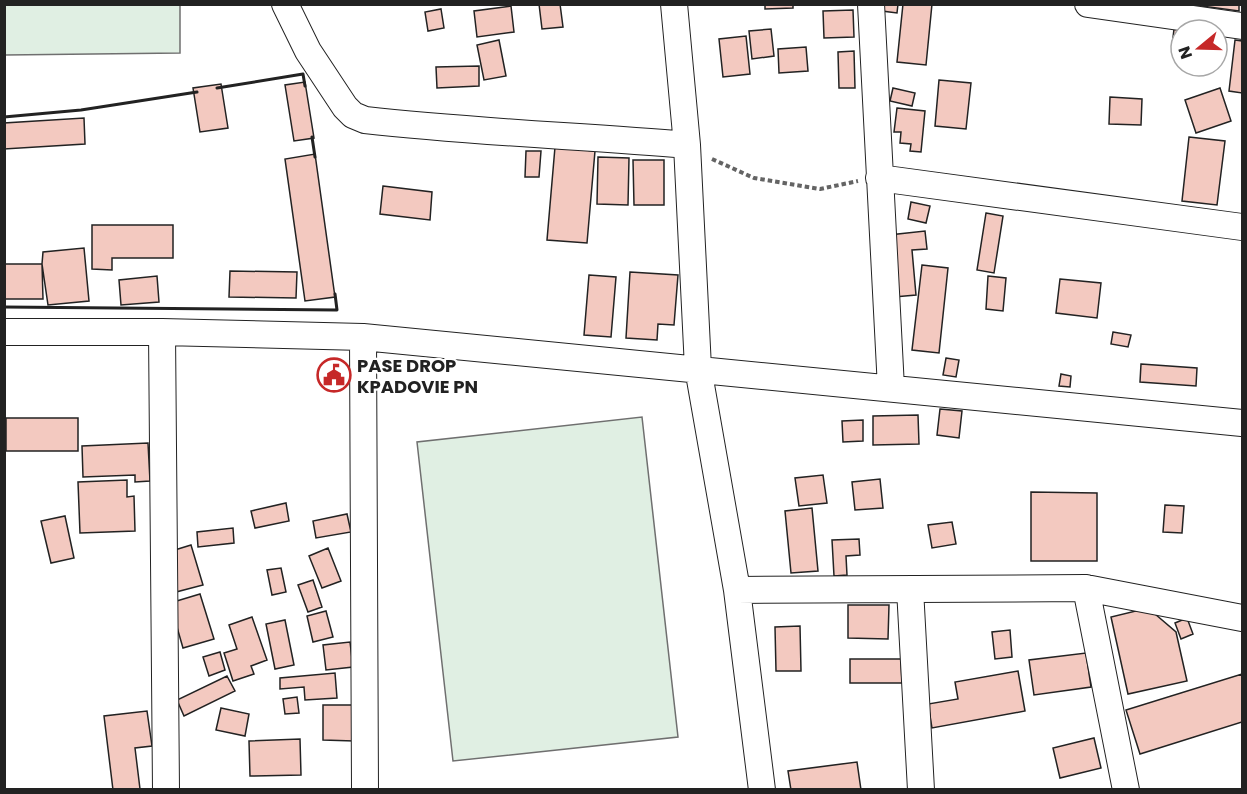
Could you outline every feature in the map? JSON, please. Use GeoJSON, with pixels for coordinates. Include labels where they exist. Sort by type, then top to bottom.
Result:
{"type":"FeatureCollection","features":[{"type":"Feature","properties":{"kind":"street"},"geometry":{"type":"LineString","coordinates":[[285,4],[308,51],[345,107],[353,115],[365,120],[452,130],[559,135],[687,145]]}},
{"type":"Feature","properties":{"kind":"street"},"geometry":{"type":"LineString","coordinates":[[674,4],[687,145],[698,368],[737,590],[762,789]]}},
{"type":"Feature","properties":{"kind":"street"},"geometry":{"type":"LineString","coordinates":[[871,4],[891,388]]}},
{"type":"Feature","properties":{"kind":"street"},"geometry":{"type":"LineString","coordinates":[[1088,4],[1242,26]]}},
{"type":"Feature","properties":{"kind":"street"},"geometry":{"type":"LineString","coordinates":[[879,178],[1242,226]]}},
{"type":"Feature","properties":{"kind":"street"},"geometry":{"type":"LineString","coordinates":[[4,332],[162,332],[363,337],[1242,423]]}},
{"type":"Feature","properties":{"kind":"street"},"geometry":{"type":"LineString","coordinates":[[162,332],[166,789]]}},
{"type":"Feature","properties":{"kind":"street"},"geometry":{"type":"LineString","coordinates":[[363,337],[365,789]]}},
{"type":"Feature","properties":{"kind":"street"},"geometry":{"type":"LineString","coordinates":[[737,590],[1086,588],[1242,618]]}},
{"type":"Feature","properties":{"kind":"street"},"geometry":{"type":"LineString","coordinates":[[1086,588],[1126,789]]}},
{"type":"Feature","properties":{"kind":"street"},"geometry":{"type":"LineString","coordinates":[[910,589],[921,789]]}},
{"type":"Feature","properties":{"kind":"path"},"geometry":{"type":"LineString","coordinates":[[687,145],[722,165],[754,178],[820,189],[879,178]]}},
{"type":"Feature","properties":{"kind":"green space"},"geometry":{"type":"Polygon","coordinates":[[[4,5],[180,5],[180,53],[5,55],[4,5]]]}},
{"type":"Feature","properties":{"kind":"green space"},"geometry":{"type":"Polygon","coordinates":[[[642,417],[678,737],[453,761],[417,442],[642,417]]]}},
{"type":"Feature","properties":{"kind":"building"},"geometry":{"type":"Polygon","coordinates":[[[539,4],[560,4],[563,27],[542,29],[539,4]]]}},
{"type":"Feature","properties":{"kind":"building"},"geometry":{"type":"Polygon","coordinates":[[[765,4],[793,4],[793,8],[765,9],[765,4]]]}},
{"type":"Feature","properties":{"kind":"building"},"geometry":{"type":"Polygon","coordinates":[[[883,4],[898,4],[897,13],[882,11],[883,4]]]}},
{"type":"Feature","properties":{"kind":"building"},"geometry":{"type":"Polygon","coordinates":[[[903,4],[932,4],[926,65],[897,62],[903,4]]]}},
{"type":"Feature","properties":{"kind":"building"},"geometry":{"type":"Polygon","coordinates":[[[1187,4],[1239,4],[1239,11],[1187,4]]]}},
{"type":"Feature","properties":{"kind":"building"},"geometry":{"type":"Polygon","coordinates":[[[511,6],[514,32],[477,37],[474,11],[511,6]]]}},
{"type":"Feature","properties":{"kind":"building"},"geometry":{"type":"Polygon","coordinates":[[[441,9],[444,28],[428,31],[425,12],[441,9]]]}},
{"type":"Feature","properties":{"kind":"building"},"geometry":{"type":"Polygon","coordinates":[[[853,10],[854,37],[824,38],[823,11],[853,10]]]}},
{"type":"Feature","properties":{"kind":"building"},"geometry":{"type":"Polygon","coordinates":[[[771,29],[774,56],[752,59],[749,31],[771,29]]]}},
{"type":"Feature","properties":{"kind":"building"},"geometry":{"type":"Polygon","coordinates":[[[746,36],[750,74],[723,77],[719,39],[746,36]]]}},
{"type":"Feature","properties":{"kind":"building"},"geometry":{"type":"Polygon","coordinates":[[[499,40],[506,76],[484,80],[477,45],[499,40]]]}},
{"type":"Feature","properties":{"kind":"building"},"geometry":{"type":"Polygon","coordinates":[[[1235,40],[1242,41],[1242,93],[1229,91],[1235,40]]]}},
{"type":"Feature","properties":{"kind":"building"},"geometry":{"type":"Polygon","coordinates":[[[806,47],[808,71],[779,73],[778,49],[806,47]]]}},
{"type":"Feature","properties":{"kind":"building"},"geometry":{"type":"Polygon","coordinates":[[[854,51],[855,88],[839,88],[838,52],[854,51]]]}},
{"type":"Feature","properties":{"kind":"building"},"geometry":{"type":"Polygon","coordinates":[[[479,66],[479,86],[437,88],[436,67],[479,66]]]}},
{"type":"Feature","properties":{"kind":"building"},"geometry":{"type":"Polygon","coordinates":[[[939,80],[971,83],[966,129],[935,126],[939,80]]]}},
{"type":"Feature","properties":{"kind":"building"},"geometry":{"type":"Polygon","coordinates":[[[305,82],[314,138],[294,141],[285,85],[305,82]]]}},
{"type":"Feature","properties":{"kind":"building"},"geometry":{"type":"Polygon","coordinates":[[[221,84],[228,128],[200,132],[193,88],[221,84]]]}},
{"type":"Feature","properties":{"kind":"building"},"geometry":{"type":"Polygon","coordinates":[[[893,88],[915,93],[912,106],[890,101],[893,88]]]}},
{"type":"Feature","properties":{"kind":"building"},"geometry":{"type":"Polygon","coordinates":[[[1220,88],[1231,121],[1196,133],[1185,100],[1220,88]]]}},
{"type":"Feature","properties":{"kind":"building"},"geometry":{"type":"Polygon","coordinates":[[[1110,97],[1142,99],[1141,125],[1109,124],[1110,97]]]}},
{"type":"Feature","properties":{"kind":"building"},"geometry":{"type":"Polygon","coordinates":[[[897,108],[925,111],[921,152],[910,151],[911,144],[900,143],[901,132],[894,132],[897,108]]]}},
{"type":"Feature","properties":{"kind":"building"},"geometry":{"type":"Polygon","coordinates":[[[84,118],[85,144],[4,149],[4,123],[84,118]]]}},
{"type":"Feature","properties":{"kind":"building"},"geometry":{"type":"Polygon","coordinates":[[[1189,137],[1225,141],[1217,205],[1182,201],[1189,137]]]}},
{"type":"Feature","properties":{"kind":"building"},"geometry":{"type":"Polygon","coordinates":[[[555,147],[595,151],[587,243],[547,240],[555,147]]]}},
{"type":"Feature","properties":{"kind":"building"},"geometry":{"type":"Polygon","coordinates":[[[526,151],[541,151],[539,177],[525,177],[526,151]]]}},
{"type":"Feature","properties":{"kind":"building"},"geometry":{"type":"Polygon","coordinates":[[[315,154],[335,297],[305,301],[285,159],[315,154]]]}},
{"type":"Feature","properties":{"kind":"building"},"geometry":{"type":"Polygon","coordinates":[[[598,157],[629,158],[628,205],[597,204],[598,157]]]}},
{"type":"Feature","properties":{"kind":"building"},"geometry":{"type":"Polygon","coordinates":[[[633,160],[664,160],[664,205],[634,205],[633,160]]]}},
{"type":"Feature","properties":{"kind":"building"},"geometry":{"type":"Polygon","coordinates":[[[383,186],[432,192],[430,220],[380,214],[383,186]]]}},
{"type":"Feature","properties":{"kind":"building"},"geometry":{"type":"Polygon","coordinates":[[[911,202],[930,206],[926,223],[908,219],[911,202]]]}},
{"type":"Feature","properties":{"kind":"building"},"geometry":{"type":"Polygon","coordinates":[[[986,213],[1003,216],[994,273],[977,270],[986,213]]]}},
{"type":"Feature","properties":{"kind":"building"},"geometry":{"type":"Polygon","coordinates":[[[92,225],[173,225],[173,258],[112,258],[112,270],[92,269],[92,225]]]}},
{"type":"Feature","properties":{"kind":"building"},"geometry":{"type":"Polygon","coordinates":[[[925,231],[927,249],[912,250],[916,295],[894,297],[889,235],[925,231]]]}},
{"type":"Feature","properties":{"kind":"building"},"geometry":{"type":"Polygon","coordinates":[[[84,248],[89,301],[48,305],[42,264],[43,252],[84,248]]]}},
{"type":"Feature","properties":{"kind":"building"},"geometry":{"type":"Polygon","coordinates":[[[4,264],[42,264],[43,299],[4,299],[4,264]]]}},
{"type":"Feature","properties":{"kind":"building"},"geometry":{"type":"Polygon","coordinates":[[[922,265],[948,268],[939,353],[912,350],[922,265]]]}},
{"type":"Feature","properties":{"kind":"building"},"geometry":{"type":"Polygon","coordinates":[[[230,271],[297,272],[296,298],[229,297],[230,271]]]}},
{"type":"Feature","properties":{"kind":"building"},"geometry":{"type":"Polygon","coordinates":[[[630,272],[678,275],[674,325],[658,324],[657,340],[626,338],[630,272]]]}},
{"type":"Feature","properties":{"kind":"building"},"geometry":{"type":"Polygon","coordinates":[[[589,275],[616,277],[611,337],[584,335],[589,275]]]}},
{"type":"Feature","properties":{"kind":"building"},"geometry":{"type":"Polygon","coordinates":[[[157,276],[159,302],[121,305],[119,280],[157,276]]]}},
{"type":"Feature","properties":{"kind":"building"},"geometry":{"type":"Polygon","coordinates":[[[988,276],[1006,278],[1003,311],[986,309],[988,276]]]}},
{"type":"Feature","properties":{"kind":"building"},"geometry":{"type":"Polygon","coordinates":[[[1060,279],[1101,283],[1097,318],[1056,313],[1060,279]]]}},
{"type":"Feature","properties":{"kind":"building"},"geometry":{"type":"Polygon","coordinates":[[[1113,332],[1131,335],[1128,347],[1111,344],[1113,332]]]}},
{"type":"Feature","properties":{"kind":"building"},"geometry":{"type":"Polygon","coordinates":[[[946,358],[959,360],[956,377],[943,375],[946,358]]]}},
{"type":"Feature","properties":{"kind":"building"},"geometry":{"type":"Polygon","coordinates":[[[1141,364],[1197,368],[1196,386],[1140,382],[1141,364]]]}},
{"type":"Feature","properties":{"kind":"building"},"geometry":{"type":"Polygon","coordinates":[[[1061,374],[1071,376],[1070,387],[1059,386],[1061,374]]]}},
{"type":"Feature","properties":{"kind":"building"},"geometry":{"type":"Polygon","coordinates":[[[940,409],[962,411],[959,438],[937,435],[940,409]]]}},
{"type":"Feature","properties":{"kind":"building"},"geometry":{"type":"Polygon","coordinates":[[[918,415],[919,444],[873,445],[873,416],[918,415]]]}},
{"type":"Feature","properties":{"kind":"building"},"geometry":{"type":"Polygon","coordinates":[[[6,418],[78,418],[78,451],[6,451],[6,418]]]}},
{"type":"Feature","properties":{"kind":"building"},"geometry":{"type":"Polygon","coordinates":[[[863,420],[863,441],[843,442],[842,421],[863,420]]]}},
{"type":"Feature","properties":{"kind":"building"},"geometry":{"type":"Polygon","coordinates":[[[148,443],[150,481],[135,482],[135,475],[83,477],[82,446],[148,443]]]}},
{"type":"Feature","properties":{"kind":"building"},"geometry":{"type":"Polygon","coordinates":[[[823,475],[827,503],[799,506],[795,478],[823,475]]]}},
{"type":"Feature","properties":{"kind":"building"},"geometry":{"type":"Polygon","coordinates":[[[880,479],[883,508],[855,510],[852,482],[880,479]]]}},
{"type":"Feature","properties":{"kind":"building"},"geometry":{"type":"Polygon","coordinates":[[[127,480],[127,497],[134,496],[135,531],[80,533],[78,482],[127,480]]]}},
{"type":"Feature","properties":{"kind":"building"},"geometry":{"type":"Polygon","coordinates":[[[1031,492],[1097,493],[1097,561],[1031,561],[1031,492]]]}},
{"type":"Feature","properties":{"kind":"building"},"geometry":{"type":"Polygon","coordinates":[[[286,503],[289,521],[255,528],[251,511],[286,503]]]}},
{"type":"Feature","properties":{"kind":"building"},"geometry":{"type":"Polygon","coordinates":[[[1165,505],[1184,506],[1182,533],[1163,532],[1165,505]]]}},
{"type":"Feature","properties":{"kind":"building"},"geometry":{"type":"Polygon","coordinates":[[[812,508],[818,571],[791,573],[785,511],[812,508]]]}},
{"type":"Feature","properties":{"kind":"building"},"geometry":{"type":"Polygon","coordinates":[[[347,514],[351,532],[316,538],[313,521],[347,514]]]}},
{"type":"Feature","properties":{"kind":"building"},"geometry":{"type":"Polygon","coordinates":[[[65,516],[74,558],[51,563],[41,521],[65,516]]]}},
{"type":"Feature","properties":{"kind":"building"},"geometry":{"type":"Polygon","coordinates":[[[952,522],[956,544],[932,548],[928,525],[952,522]]]}},
{"type":"Feature","properties":{"kind":"building"},"geometry":{"type":"Polygon","coordinates":[[[233,528],[234,543],[198,547],[197,532],[233,528]]]}},
{"type":"Feature","properties":{"kind":"building"},"geometry":{"type":"Polygon","coordinates":[[[859,539],[860,555],[846,556],[847,575],[834,576],[832,540],[859,539]]]}},
{"type":"Feature","properties":{"kind":"building"},"geometry":{"type":"Polygon","coordinates":[[[191,545],[203,585],[176,592],[165,553],[191,545]]]}},
{"type":"Feature","properties":{"kind":"building"},"geometry":{"type":"Polygon","coordinates":[[[328,548],[341,581],[322,588],[309,556],[328,548]]]}},
{"type":"Feature","properties":{"kind":"building"},"geometry":{"type":"Polygon","coordinates":[[[281,568],[286,592],[272,595],[267,570],[281,568]]]}},
{"type":"Feature","properties":{"kind":"building"},"geometry":{"type":"Polygon","coordinates":[[[313,580],[322,607],[308,612],[298,585],[313,580]]]}},
{"type":"Feature","properties":{"kind":"building"},"geometry":{"type":"Polygon","coordinates":[[[200,594],[214,639],[183,648],[170,603],[200,594]]]}},
{"type":"Feature","properties":{"kind":"building"},"geometry":{"type":"Polygon","coordinates":[[[848,605],[889,605],[888,639],[848,638],[848,605]]]}},
{"type":"Feature","properties":{"kind":"building"},"geometry":{"type":"Polygon","coordinates":[[[1148,608],[1176,632],[1187,681],[1128,694],[1111,617],[1148,608]]]}},
{"type":"Feature","properties":{"kind":"building"},"geometry":{"type":"Polygon","coordinates":[[[326,611],[333,637],[313,642],[307,616],[326,611]]]}},
{"type":"Feature","properties":{"kind":"building"},"geometry":{"type":"Polygon","coordinates":[[[252,617],[267,660],[251,666],[254,674],[233,681],[224,653],[237,649],[229,625],[252,617]]]}},
{"type":"Feature","properties":{"kind":"building"},"geometry":{"type":"Polygon","coordinates":[[[1187,618],[1193,634],[1181,639],[1175,623],[1187,618]]]}},
{"type":"Feature","properties":{"kind":"building"},"geometry":{"type":"Polygon","coordinates":[[[285,620],[294,665],[275,669],[266,624],[285,620]]]}},
{"type":"Feature","properties":{"kind":"building"},"geometry":{"type":"Polygon","coordinates":[[[800,626],[801,671],[776,671],[775,627],[800,626]]]}},
{"type":"Feature","properties":{"kind":"building"},"geometry":{"type":"Polygon","coordinates":[[[1010,630],[1012,657],[995,659],[992,632],[1010,630]]]}},
{"type":"Feature","properties":{"kind":"building"},"geometry":{"type":"Polygon","coordinates":[[[350,642],[353,667],[326,670],[323,645],[350,642]]]}},
{"type":"Feature","properties":{"kind":"building"},"geometry":{"type":"Polygon","coordinates":[[[220,652],[225,670],[209,676],[203,657],[220,652]]]}},
{"type":"Feature","properties":{"kind":"building"},"geometry":{"type":"Polygon","coordinates":[[[1086,653],[1091,687],[1034,695],[1029,660],[1086,653]]]}},
{"type":"Feature","properties":{"kind":"building"},"geometry":{"type":"Polygon","coordinates":[[[850,659],[901,659],[902,683],[850,683],[850,659]]]}},
{"type":"Feature","properties":{"kind":"building"},"geometry":{"type":"Polygon","coordinates":[[[1018,671],[1025,711],[932,728],[928,704],[958,699],[955,682],[1018,671]]]}},
{"type":"Feature","properties":{"kind":"building"},"geometry":{"type":"Polygon","coordinates":[[[335,673],[337,698],[305,700],[304,687],[280,689],[280,678],[335,673]]]}},
{"type":"Feature","properties":{"kind":"building"},"geometry":{"type":"Polygon","coordinates":[[[1242,674],[1242,722],[1140,754],[1126,710],[1242,674]]]}},
{"type":"Feature","properties":{"kind":"building"},"geometry":{"type":"Polygon","coordinates":[[[227,676],[235,691],[184,716],[177,700],[227,676]]]}},
{"type":"Feature","properties":{"kind":"building"},"geometry":{"type":"Polygon","coordinates":[[[297,697],[299,713],[285,714],[283,699],[297,697]]]}},
{"type":"Feature","properties":{"kind":"building"},"geometry":{"type":"Polygon","coordinates":[[[323,705],[354,705],[354,741],[323,740],[323,705]]]}},
{"type":"Feature","properties":{"kind":"building"},"geometry":{"type":"Polygon","coordinates":[[[221,708],[249,714],[245,736],[216,730],[221,708]]]}},
{"type":"Feature","properties":{"kind":"building"},"geometry":{"type":"Polygon","coordinates":[[[147,711],[152,746],[135,748],[140,789],[113,790],[104,716],[147,711]]]}},
{"type":"Feature","properties":{"kind":"building"},"geometry":{"type":"Polygon","coordinates":[[[1094,738],[1101,768],[1060,778],[1053,748],[1094,738]]]}},
{"type":"Feature","properties":{"kind":"building"},"geometry":{"type":"Polygon","coordinates":[[[300,739],[301,775],[250,776],[249,741],[300,739]]]}},
{"type":"Feature","properties":{"kind":"building"},"geometry":{"type":"Polygon","coordinates":[[[857,762],[861,790],[791,790],[788,771],[857,762]]]}},
{"type":"Feature","properties":{"kind":"wall"},"geometry":{"type":"LineString","coordinates":[[217,88],[303,74],[305,86]]}},
{"type":"Feature","properties":{"kind":"wall"},"geometry":{"type":"LineString","coordinates":[[4,117],[81,110],[197,92]]}},
{"type":"Feature","properties":{"kind":"wall"},"geometry":{"type":"LineString","coordinates":[[312,137],[315,157]]}},
{"type":"Feature","properties":{"kind":"wall"},"geometry":{"type":"LineString","coordinates":[[4,307],[337,310],[335,294]]}},
{"type":"Feature","properties":{"kind":"place","name":"PASE DROP KPADOVIE PN"},"geometry":{"type":"Point","coordinates":[334,375]}}]}
